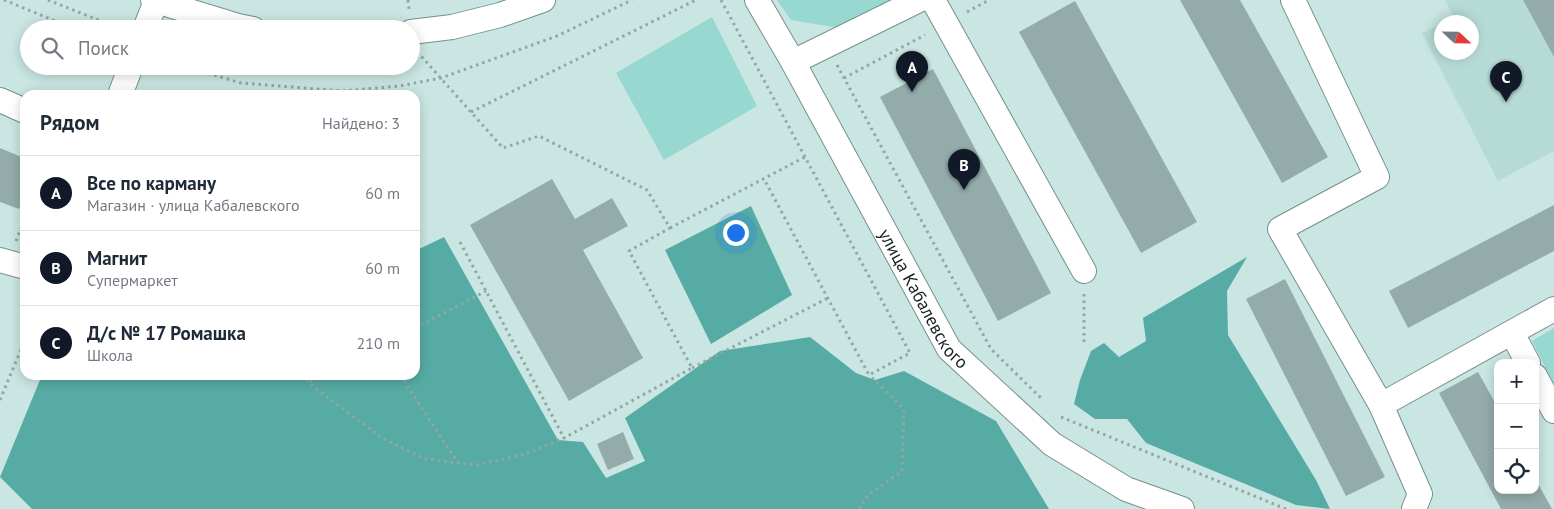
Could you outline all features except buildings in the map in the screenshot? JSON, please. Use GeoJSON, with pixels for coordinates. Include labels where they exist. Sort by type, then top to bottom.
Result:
{"type":"FeatureCollection","features":[{"type":"Feature","properties":{"kind":"street"},"geometry":{"type":"LineString","coordinates":[[148,20],[154,0],[219,20]]}},
{"type":"Feature","properties":{"kind":"street"},"geometry":{"type":"LineString","coordinates":[[420,31],[460,25],[500,15],[542,0]]}},
{"type":"Feature","properties":{"kind":"street","name":"улица Кабалевского"},"geometry":{"type":"LineString","coordinates":[[756,0],[793,62],[949,349],[1052,444],[1126,489],[1182,509]]}},
{"type":"Feature","properties":{"kind":"street"},"geometry":{"type":"LineString","coordinates":[[793,62],[919,0]]}},
{"type":"Feature","properties":{"kind":"street"},"geometry":{"type":"LineString","coordinates":[[933,0],[1084,270]]}},
{"type":"Feature","properties":{"kind":"street"},"geometry":{"type":"LineString","coordinates":[[1292,0],[1377,177],[1280,229],[1380,405],[1420,494],[1414,509]]}},
{"type":"Feature","properties":{"kind":"street"},"geometry":{"type":"LineString","coordinates":[[122,90],[128,75]]}},
{"type":"Feature","properties":{"kind":"street"},"geometry":{"type":"LineString","coordinates":[[0,100],[20,109]]}},
{"type":"Feature","properties":{"kind":"street"},"geometry":{"type":"LineString","coordinates":[[0,260],[20,266]]}},
{"type":"Feature","properties":{"kind":"street"},"geometry":{"type":"LineString","coordinates":[[1380,405],[1554,309]]}},
{"type":"Feature","properties":{"kind":"street"},"geometry":{"type":"LineString","coordinates":[[1512,333],[1526,359]]}},
{"type":"Feature","properties":{"kind":"street"},"geometry":{"type":"LineString","coordinates":[[1539,383],[1554,411]]}},
{"type":"Feature","properties":{"kind":"path"},"geometry":{"type":"LineString","coordinates":[[4,0],[53,20]]}},
{"type":"Feature","properties":{"kind":"path"},"geometry":{"type":"LineString","coordinates":[[48,0],[98,20]]}},
{"type":"Feature","properties":{"kind":"path"},"geometry":{"type":"LineString","coordinates":[[408,0],[410,20]]}},
{"type":"Feature","properties":{"kind":"path"},"geometry":{"type":"LineString","coordinates":[[362,90],[400,86],[441,78],[557,36],[632,0]]}},
{"type":"Feature","properties":{"kind":"path"},"geometry":{"type":"LineString","coordinates":[[471,112],[696,0]]}},
{"type":"Feature","properties":{"kind":"path"},"geometry":{"type":"LineString","coordinates":[[721,0],[910,353],[869,375]]}},
{"type":"Feature","properties":{"kind":"path"},"geometry":{"type":"LineString","coordinates":[[844,78],[989,0]]}},
{"type":"Feature","properties":{"kind":"path"},"geometry":{"type":"LineString","coordinates":[[827,45],[991,349],[1047,404]]}},
{"type":"Feature","properties":{"kind":"path"},"geometry":{"type":"LineString","coordinates":[[420,55],[503,148],[539,136],[648,190],[670,228]]}},
{"type":"Feature","properties":{"kind":"path"},"geometry":{"type":"LineString","coordinates":[[214,75],[241,83],[320,90]]}},
{"type":"Feature","properties":{"kind":"path"},"geometry":{"type":"LineString","coordinates":[[692,368],[629,251],[805,157]]}},
{"type":"Feature","properties":{"kind":"path"},"geometry":{"type":"LineString","coordinates":[[764,179],[869,375],[904,409],[902,471],[868,495],[859,509]]}},
{"type":"Feature","properties":{"kind":"path"},"geometry":{"type":"LineString","coordinates":[[460,242],[564,438]]}},
{"type":"Feature","properties":{"kind":"path"},"geometry":{"type":"LineString","coordinates":[[1084,270],[1084,344]]}},
{"type":"Feature","properties":{"kind":"path"},"geometry":{"type":"LineString","coordinates":[[420,325],[486,291]]}},
{"type":"Feature","properties":{"kind":"path"},"geometry":{"type":"LineString","coordinates":[[308,380],[382,438],[425,459],[476,465],[525,454],[564,438],[692,368],[828,298]]}},
{"type":"Feature","properties":{"kind":"path"},"geometry":{"type":"LineString","coordinates":[[0,400],[20,352]]}},
{"type":"Feature","properties":{"kind":"path"},"geometry":{"type":"LineString","coordinates":[[310,382],[314,380]]}},
{"type":"Feature","properties":{"kind":"path"},"geometry":{"type":"LineString","coordinates":[[403,380],[458,463]]}},
{"type":"Feature","properties":{"kind":"path"},"geometry":{"type":"LineString","coordinates":[[1060,417],[1286,509]]}},
{"type":"Feature","properties":{"kind":"shaded area"},"geometry":{"type":"Polygon","coordinates":[[[777,0],[892,0],[839,28],[791,20],[777,0]]]}},
{"type":"Feature","properties":{"kind":"shaded area"},"geometry":{"type":"Polygon","coordinates":[[[1445,0],[1554,0],[1554,151],[1498,181],[1436,60],[1479,60],[1479,15],[1452,15],[1445,0]]]}},
{"type":"Feature","properties":{"kind":"shaded area"},"geometry":{"type":"Polygon","coordinates":[[[712,17],[757,106],[664,160],[616,73],[712,17]]]}},
{"type":"Feature","properties":{"kind":"shaded area"},"geometry":{"type":"Polygon","coordinates":[[[1434,27],[1434,56],[1422,33],[1434,27]]]}},
{"type":"Feature","properties":{"kind":"shaded area"},"geometry":{"type":"Polygon","coordinates":[[[751,206],[792,295],[711,344],[665,250],[751,206]]]}},
{"type":"Feature","properties":{"kind":"shaded area"},"geometry":{"type":"Polygon","coordinates":[[[444,237],[558,440],[583,442],[606,478],[645,461],[625,418],[720,351],[810,337],[856,373],[875,380],[904,371],[996,421],[1049,509],[32,509],[0,477],[40,380],[420,380],[420,249],[444,237]]]}},
{"type":"Feature","properties":{"kind":"shaded area"},"geometry":{"type":"Polygon","coordinates":[[[1247,257],[1227,291],[1228,335],[1316,480],[1330,509],[1296,505],[1146,443],[1127,419],[1095,419],[1074,404],[1080,380],[1091,351],[1104,343],[1119,357],[1146,341],[1143,318],[1247,257]]]}},
{"type":"Feature","properties":{"kind":"shaded area"},"geometry":{"type":"Polygon","coordinates":[[[1554,328],[1554,384],[1532,341],[1554,328]]]}},
{"type":"Feature","properties":{"kind":"place","name":"Все по карману"},"geometry":{"type":"Point","coordinates":[912,92]}},
{"type":"Feature","properties":{"kind":"place","name":"Д/с № 17 Ромашка"},"geometry":{"type":"Point","coordinates":[1506,102]}},
{"type":"Feature","properties":{"kind":"place","name":"Магнит"},"geometry":{"type":"Point","coordinates":[964,190]}}]}
